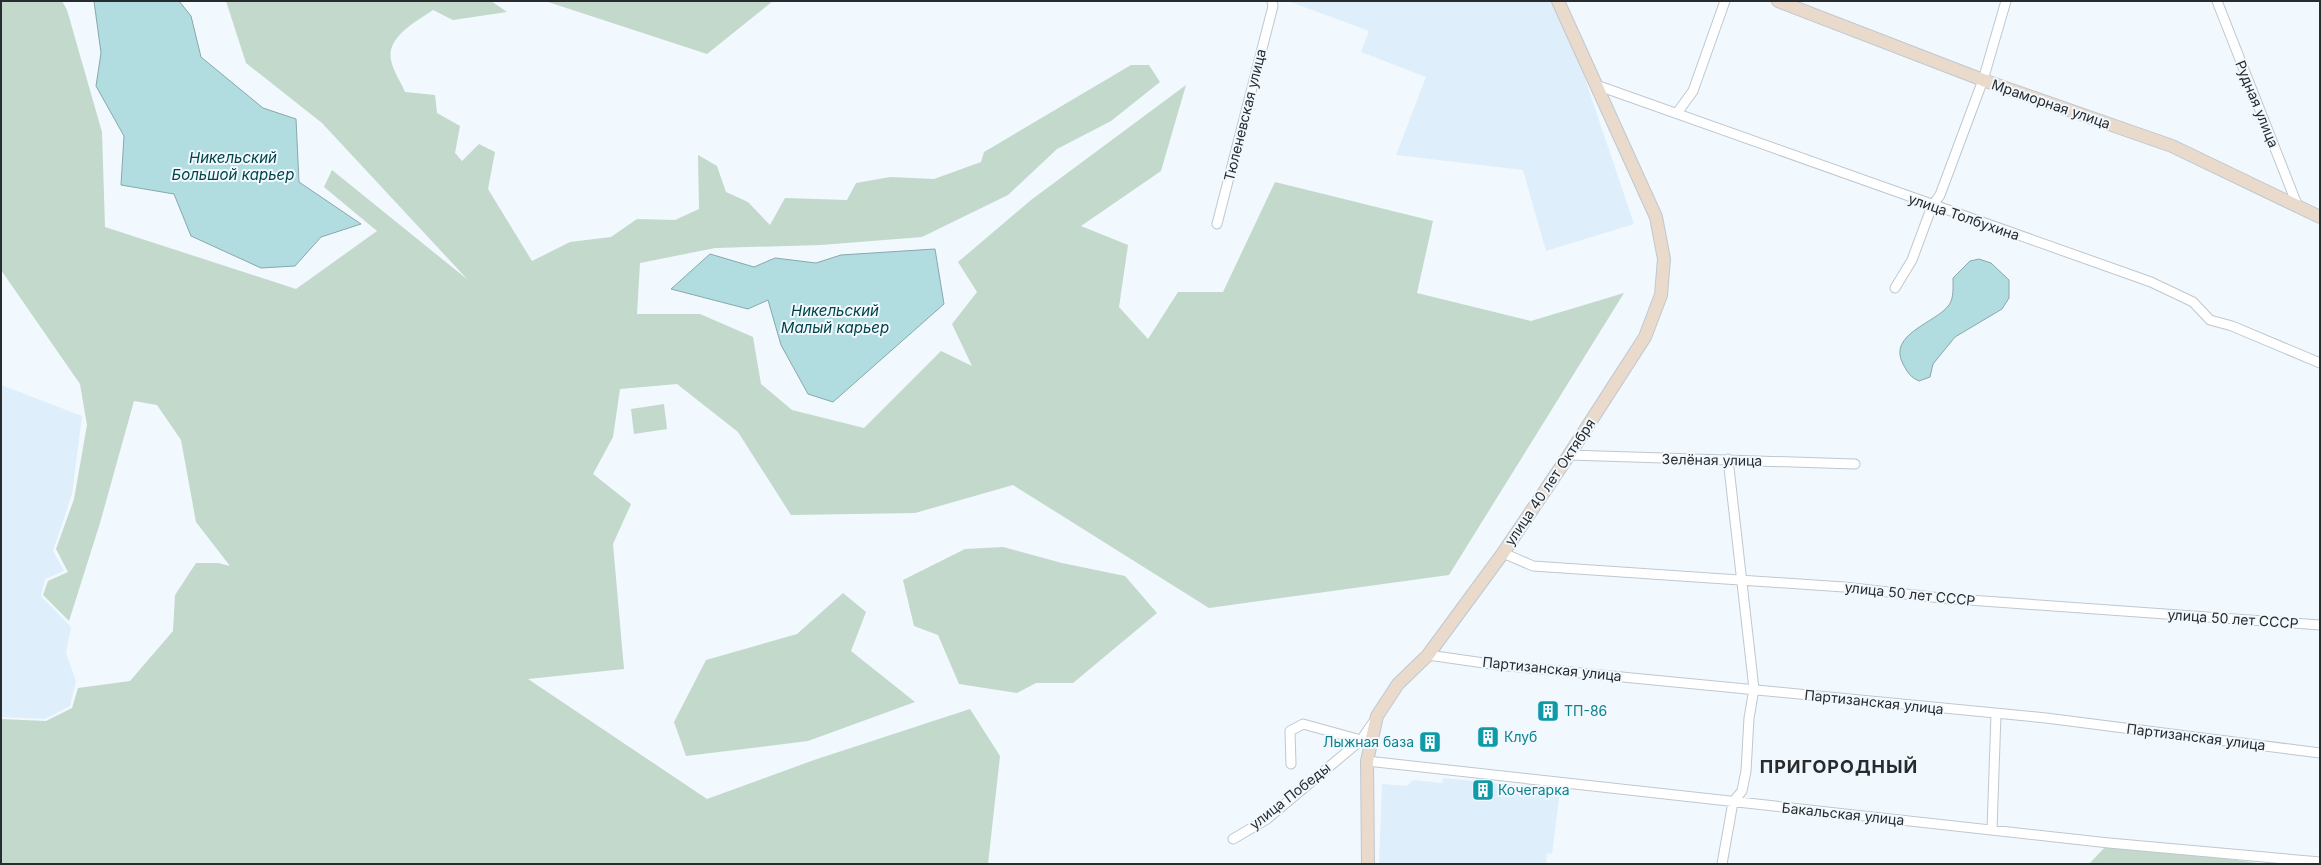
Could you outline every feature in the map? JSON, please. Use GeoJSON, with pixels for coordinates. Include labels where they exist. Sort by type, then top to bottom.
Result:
{"type":"FeatureCollection","features":[{"type":"Feature","properties":{"kind":"street","name":"улица 40 лет Октября"},"geometry":{"type":"LineString","coordinates":[[1368,864],[1367,761],[1377,716],[1398,684],[1428,655],[1569,455],[1645,337],[1659,305],[1663,280],[1664,259],[1656,217],[1599,86],[1558,1]]}},
{"type":"Feature","properties":{"kind":"street"},"geometry":{"type":"LineString","coordinates":[[1677,112],[1693,91],[1725,1]]}},
{"type":"Feature","properties":{"kind":"street","name":"Мраморная улица"},"geometry":{"type":"LineString","coordinates":[[1778,1],[1983,80],[2172,146],[2320,217]]}},
{"type":"Feature","properties":{"kind":"street"},"geometry":{"type":"LineString","coordinates":[[1895,288],[1912,260],[1932,206],[1940,195],[1983,80],[2006,1]]}},
{"type":"Feature","properties":{"kind":"street","name":"Рудная улица"},"geometry":{"type":"LineString","coordinates":[[2217,1],[2298,207]]}},
{"type":"Feature","properties":{"kind":"street","name":"Тюленевская улица"},"geometry":{"type":"LineString","coordinates":[[1217,224],[1272,3]]}},
{"type":"Feature","properties":{"kind":"street","name":"улица Толбухина"},"geometry":{"type":"LineString","coordinates":[[1599,86],[1677,112],[1932,206],[2151,282],[2193,302],[2210,320],[2232,326],[2320,363]]}},
{"type":"Feature","properties":{"kind":"street","name":"Зелёная улица"},"geometry":{"type":"LineString","coordinates":[[1569,455],[1644,459],[1728,459],[1855,464]]}},
{"type":"Feature","properties":{"kind":"street"},"geometry":{"type":"LineString","coordinates":[[1722,864],[1732,802],[1742,792],[1746,771],[1749,718],[1754,689],[1740,581],[1728,459]]}},
{"type":"Feature","properties":{"kind":"street","name":"улица 50 лет СССР"},"geometry":{"type":"LineString","coordinates":[[1502,552],[1533,566],[1844,587],[1948,599],[2320,626]]}},
{"type":"Feature","properties":{"kind":"street","name":"Партизанская улица"},"geometry":{"type":"LineString","coordinates":[[1428,655],[1498,665],[2046,718],[2320,753]]}},
{"type":"Feature","properties":{"kind":"street"},"geometry":{"type":"LineString","coordinates":[[1992,830],[1996,714]]}},
{"type":"Feature","properties":{"kind":"street","name":"улица Победы"},"geometry":{"type":"LineString","coordinates":[[1233,839],[1267,819],[1361,740],[1377,716]]}},
{"type":"Feature","properties":{"kind":"street"},"geometry":{"type":"LineString","coordinates":[[1291,764],[1290,731],[1303,724],[1361,740]]}},
{"type":"Feature","properties":{"kind":"street","name":"Бакальская улица"},"geometry":{"type":"LineString","coordinates":[[1367,761],[2109,843],[2320,862]]}},
{"type":"Feature","properties":{"kind":"shaded area"},"geometry":{"type":"Polygon","coordinates":[[[1288,1],[1551,1],[1580,64],[1634,224],[1546,251],[1523,170],[1396,155],[1426,77],[1361,52],[1369,31],[1288,1]]]}},
{"type":"Feature","properties":{"kind":"shaded area"},"geometry":{"type":"Polygon","coordinates":[[[1,385],[82,416],[72,494],[53,551],[64,571],[45,579],[41,596],[71,627],[66,653],[76,681],[70,706],[45,719],[1,717],[1,385]]]}},
{"type":"Feature","properties":{"kind":"shaded area"},"geometry":{"type":"Polygon","coordinates":[[[1443,778],[1560,791],[1552,854],[1547,853],[1546,864],[1379,864],[1382,784],[1407,786],[1413,780],[1442,783],[1443,778]]]}},
{"type":"Feature","properties":{"kind":"green space"},"geometry":{"type":"Polygon","coordinates":[[[1,1],[62,1],[67,10],[102,132],[105,227],[296,289],[377,231],[324,187],[332,170],[468,280],[322,123],[246,63],[226,1],[491,1],[507,12],[453,20],[433,10],[404,30],[398,37],[393,44],[391,60],[405,92],[435,95],[437,113],[460,126],[455,153],[462,161],[479,144],[495,152],[488,189],[532,261],[570,242],[611,237],[637,219],[675,220],[699,209],[698,155],[717,166],[726,192],[748,202],[770,225],[785,198],[847,200],[856,183],[890,177],[934,179],[981,162],[984,152],[1131,65],[1149,65],[1160,82],[1111,121],[1057,149],[1008,195],[922,237],[821,245],[715,248],[640,263],[637,314],[700,314],[753,337],[761,384],[792,410],[864,428],[941,351],[972,366],[952,324],[977,292],[958,262],[1031,200],[1186,85],[1161,171],[1081,226],[1128,245],[1119,307],[1148,339],[1178,292],[1223,292],[1275,182],[1433,221],[1417,293],[1531,321],[1624,293],[1449,575],[1209,608],[1013,485],[915,513],[791,515],[738,432],[677,384],[620,389],[613,437],[593,474],[631,504],[613,544],[624,669],[528,679],[707,799],[814,760],[970,709],[1000,756],[988,864],[1,864],[1,719],[46,721],[72,708],[78,688],[130,681],[173,631],[175,595],[196,563],[218,563],[230,566],[196,522],[181,440],[157,405],[134,401],[100,523],[69,621],[43,595],[48,581],[68,572],[56,549],[74,499],[87,425],[80,384],[1,270],[1,1]]]}},
{"type":"Feature","properties":{"kind":"green space"},"geometry":{"type":"Polygon","coordinates":[[[545,1],[773,1],[707,54],[545,1]]]}},
{"type":"Feature","properties":{"kind":"green space"},"geometry":{"type":"Polygon","coordinates":[[[664,404],[667,429],[634,434],[631,409],[664,404]]]}},
{"type":"Feature","properties":{"kind":"green space"},"geometry":{"type":"Polygon","coordinates":[[[1003,547],[1062,563],[1125,576],[1157,613],[1073,683],[1036,683],[1017,693],[959,684],[938,635],[914,626],[903,580],[965,549],[1003,547]]]}},
{"type":"Feature","properties":{"kind":"green space"},"geometry":{"type":"Polygon","coordinates":[[[843,593],[866,612],[851,651],[915,702],[808,741],[686,756],[674,722],[706,660],[797,634],[843,593]]]}},
{"type":"Feature","properties":{"kind":"green space"},"geometry":{"type":"Polygon","coordinates":[[[2109,843],[2265,864],[2089,864],[2109,843]]]}},
{"type":"Feature","properties":{"kind":"water","name":"Никельский Большой карьер"},"geometry":{"type":"Polygon","coordinates":[[[94,1],[179,1],[191,16],[201,57],[263,108],[296,119],[299,182],[361,224],[321,237],[295,266],[261,268],[191,236],[174,194],[121,185],[124,136],[96,86],[101,53],[94,1]]]}},
{"type":"Feature","properties":{"kind":"water","name":"Никельский Малый карьер"},"geometry":{"type":"Polygon","coordinates":[[[935,249],[944,304],[833,402],[808,394],[781,345],[768,300],[748,309],[671,289],[710,254],[754,267],[775,258],[816,263],[841,255],[935,249]]]}},
{"type":"Feature","properties":{"kind":"water"},"geometry":{"type":"Polygon","coordinates":[[[1979,259],[1991,263],[2009,280],[2009,298],[2002,309],[1955,337],[1933,364],[1930,377],[1919,381],[1913,378],[1903,364],[1900,354],[1902,345],[1907,337],[1915,330],[1943,311],[1949,305],[1952,296],[1953,278],[1970,261],[1979,259]]]}},
{"type":"Feature","properties":{"kind":"place","name":"ТП-86"},"geometry":{"type":"Point","coordinates":[1548,711]}},
{"type":"Feature","properties":{"kind":"place","name":"Клуб"},"geometry":{"type":"Point","coordinates":[1488,737]}},
{"type":"Feature","properties":{"kind":"place","name":"Лыжная база"},"geometry":{"type":"Point","coordinates":[1430,742]}},
{"type":"Feature","properties":{"kind":"place","name":"Кочегарка"},"geometry":{"type":"Point","coordinates":[1483,790]}},
{"type":"Feature","properties":{"kind":"district","name":"ПРИГОРОДНЫЙ"},"geometry":{"type":"Point","coordinates":[1839,767]}}]}
